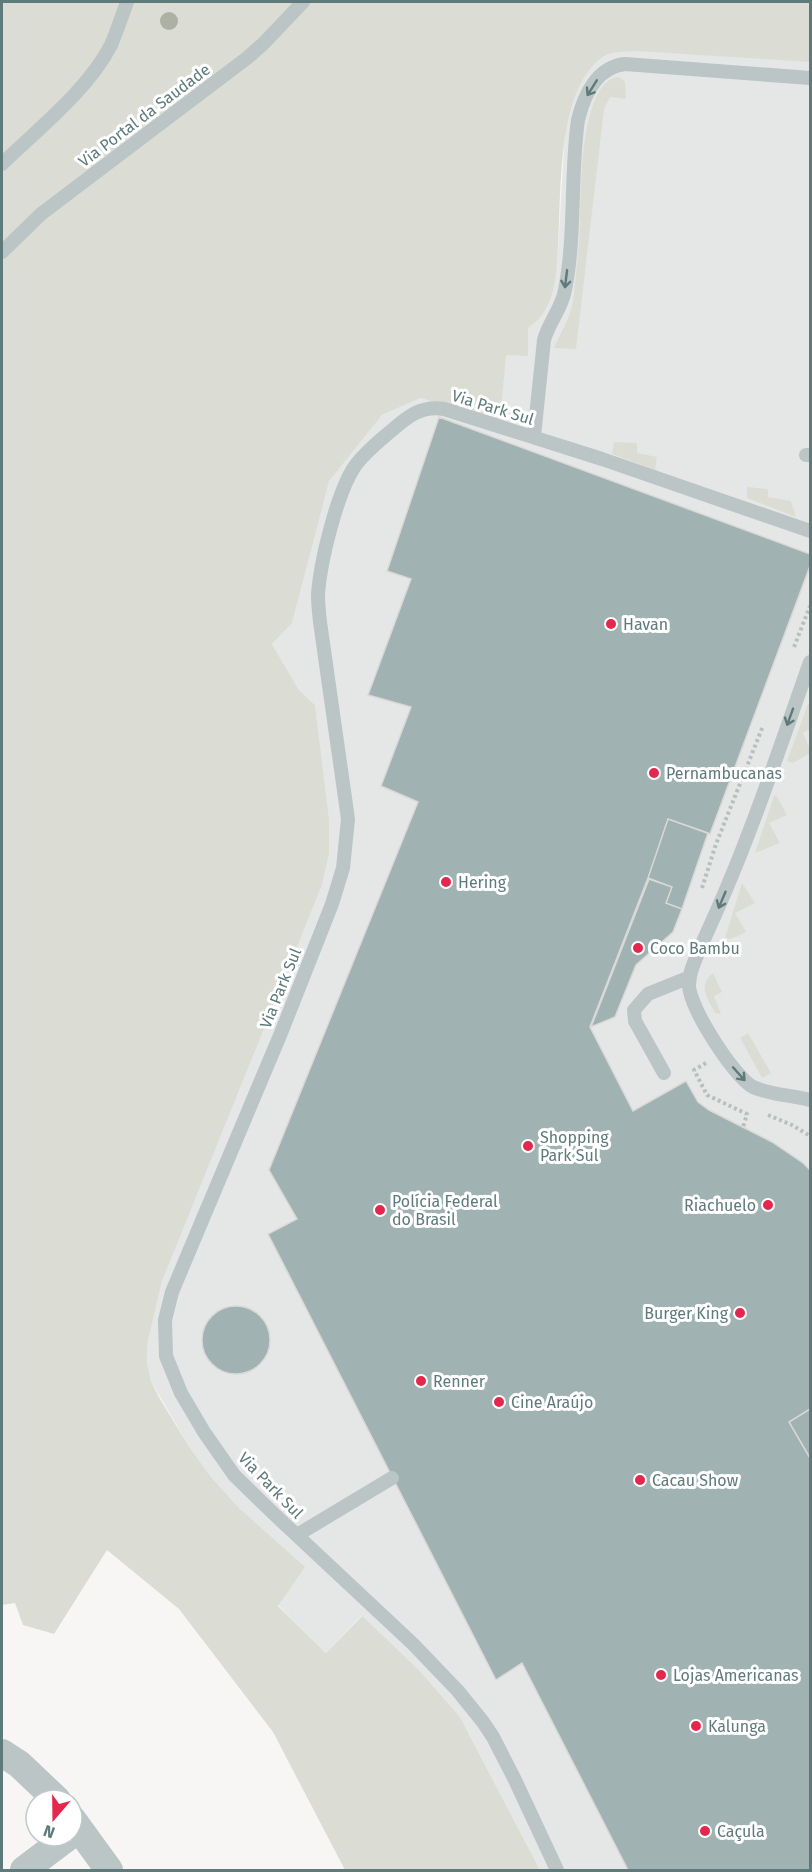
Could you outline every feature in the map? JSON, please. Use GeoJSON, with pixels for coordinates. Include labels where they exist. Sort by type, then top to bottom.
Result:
{"type":"FeatureCollection","features":[{"type":"Feature","properties":{"kind":"street"},"geometry":{"type":"LineString","coordinates":[[2,1753],[19,1764],[44,1788]]}},
{"type":"Feature","properties":{"kind":"street"},"geometry":{"type":"LineString","coordinates":[[84,1842],[109,1870]]}},
{"type":"Feature","properties":{"kind":"street"},"geometry":{"type":"LineString","coordinates":[[24,1870],[50,1848]]}},
{"type":"Feature","properties":{"kind":"lane"},"geometry":{"type":"LineString","coordinates":[[2,164],[70,98],[98,65],[111,44],[127,2]]}},
{"type":"Feature","properties":{"kind":"lane","name":"Via Portal da Saudade"},"geometry":{"type":"LineString","coordinates":[[2,252],[40,214],[247,58],[303,2]]}},
{"type":"Feature","properties":{"kind":"lane"},"geometry":{"type":"LineString","coordinates":[[534,436],[544,340],[560,307],[567,279],[577,127],[588,92],[604,72],[618,65],[810,78]]}},
{"type":"Feature","properties":{"kind":"lane","name":"Via Park Sul"},"geometry":{"type":"LineString","coordinates":[[557,1870],[494,1737],[472,1707],[413,1644],[259,1501],[234,1475],[204,1432],[174,1379],[166,1356],[164,1333],[168,1306],[179,1274],[332,904],[342,868],[348,819],[318,606],[323,564],[342,495],[354,468],[369,450],[414,413],[429,408],[444,409],[534,436],[810,531]]}},
{"type":"Feature","properties":{"kind":"lane"},"geometry":{"type":"LineString","coordinates":[[810,662],[731,878],[690,977],[690,992],[697,1010],[741,1078],[762,1090],[810,1100]]}},
{"type":"Feature","properties":{"kind":"lane"},"geometry":{"type":"LineString","coordinates":[[664,1073],[635,1021],[634,1010],[648,994],[690,977]]}},
{"type":"Feature","properties":{"kind":"lane"},"geometry":{"type":"LineString","coordinates":[[297,1535],[392,1478]]}},
{"type":"Feature","properties":{"kind":"path"},"geometry":{"type":"LineString","coordinates":[[707,1062],[694,1070],[707,1095],[747,1114],[743,1127]]}},
{"type":"Feature","properties":{"kind":"shaded area"},"geometry":{"type":"Polygon","coordinates":[[[2,2],[810,2],[810,62],[635,51],[611,53],[596,63],[585,76],[576,93],[565,135],[557,263],[553,289],[548,305],[537,321],[528,328],[528,356],[506,355],[500,421],[421,398],[382,415],[329,481],[292,623],[272,644],[299,690],[315,705],[329,820],[329,854],[322,885],[162,1281],[148,1340],[147,1363],[151,1381],[188,1445],[211,1477],[241,1510],[305,1567],[278,1606],[326,1653],[362,1616],[420,1671],[460,1717],[540,1870],[345,1870],[273,1732],[179,1609],[107,1550],[54,1634],[23,1625],[15,1603],[2,1605],[2,2]]]}},
{"type":"Feature","properties":{"kind":"shaded area"},"geometry":{"type":"Polygon","coordinates":[[[810,2],[810,1870],[540,1870],[460,1717],[420,1671],[361,1616],[326,1653],[278,1605],[241,1510],[211,1477],[188,1445],[151,1381],[147,1363],[148,1340],[162,1281],[189,1209],[322,885],[329,854],[315,705],[299,690],[272,644],[292,622],[327,484],[343,459],[382,415],[421,398],[557,266],[565,131],[579,40],[810,2]]]}},
{"type":"Feature","properties":{"kind":"shaded area"},"geometry":{"type":"Polygon","coordinates":[[[619,77],[625,82],[626,99],[610,97],[604,109],[576,349],[554,348],[568,319],[573,301],[579,242],[582,165],[589,117],[596,97],[606,83],[619,77]]]}},
{"type":"Feature","properties":{"kind":"shaded area"},"geometry":{"type":"Polygon","coordinates":[[[614,442],[637,443],[637,453],[657,457],[655,470],[612,454],[614,442]]]}},
{"type":"Feature","properties":{"kind":"shaded area"},"geometry":{"type":"Polygon","coordinates":[[[747,487],[768,489],[768,497],[791,501],[796,517],[747,498],[747,487]]]}},
{"type":"Feature","properties":{"kind":"shaded area"},"geometry":{"type":"Polygon","coordinates":[[[810,703],[810,729],[803,733],[810,753],[793,763],[787,761],[808,704],[810,703]]]}},
{"type":"Feature","properties":{"kind":"shaded area"},"geometry":{"type":"Polygon","coordinates":[[[776,795],[787,815],[769,823],[780,843],[755,853],[774,796],[776,795]]]}},
{"type":"Feature","properties":{"kind":"shaded area"},"geometry":{"type":"Polygon","coordinates":[[[742,883],[755,903],[735,913],[746,932],[731,939],[725,938],[742,883]]]}},
{"type":"Feature","properties":{"kind":"shaded area"},"geometry":{"type":"Polygon","coordinates":[[[713,973],[722,992],[714,996],[721,1014],[715,1013],[705,992],[706,982],[713,973]]]}},
{"type":"Feature","properties":{"kind":"shaded area"},"geometry":{"type":"Polygon","coordinates":[[[748,1033],[771,1073],[762,1078],[740,1038],[748,1033]]]}},
{"type":"Feature","properties":{"kind":"building","name":"Shopping Park Sul"},"geometry":{"type":"Polygon","coordinates":[[[439,417],[810,554],[810,566],[710,834],[668,819],[648,878],[590,1027],[633,1111],[686,1081],[698,1102],[709,1110],[772,1142],[810,1170],[810,1409],[789,1422],[810,1458],[810,1870],[628,1870],[522,1663],[496,1680],[268,1234],[297,1219],[269,1170],[418,802],[381,786],[411,707],[368,695],[411,579],[387,571],[439,417]]]}},
{"type":"Feature","properties":{"kind":"building"},"geometry":{"type":"Polygon","coordinates":[[[668,819],[708,833],[682,909],[666,903],[672,887],[648,878],[668,819]]]}},
{"type":"Feature","properties":{"kind":"building","name":"Coco Bambu"},"geometry":{"type":"Polygon","coordinates":[[[649,879],[672,887],[666,903],[682,909],[673,932],[636,965],[615,1017],[591,1027],[649,879]]]}},
{"type":"Feature","properties":{"kind":"building"},"geometry":{"type":"Polygon","coordinates":[[[236,1306],[249,1308],[260,1316],[268,1327],[270,1340],[268,1353],[260,1364],[249,1372],[236,1374],[223,1372],[212,1364],[204,1353],[202,1340],[204,1327],[212,1316],[223,1308],[236,1306]]]}},
{"type":"Feature","properties":{"kind":"building"},"geometry":{"type":"Polygon","coordinates":[[[810,1409],[810,1458],[789,1422],[810,1409]]]}},
{"type":"Feature","properties":{"kind":"place","name":"Havan"},"geometry":{"type":"Point","coordinates":[611,624]}},
{"type":"Feature","properties":{"kind":"place","name":"Pernambucanas"},"geometry":{"type":"Point","coordinates":[654,773]}},
{"type":"Feature","properties":{"kind":"place","name":"Hering"},"geometry":{"type":"Point","coordinates":[446,882]}},
{"type":"Feature","properties":{"kind":"place","name":"Coco Bambu"},"geometry":{"type":"Point","coordinates":[638,948]}},
{"type":"Feature","properties":{"kind":"place","name":"Shopping Park Sul"},"geometry":{"type":"Point","coordinates":[528,1146]}},
{"type":"Feature","properties":{"kind":"place","name":"Riachuelo"},"geometry":{"type":"Point","coordinates":[768,1205]}},
{"type":"Feature","properties":{"kind":"place","name":"Polícia Federal do Brasil"},"geometry":{"type":"Point","coordinates":[380,1210]}},
{"type":"Feature","properties":{"kind":"place","name":"Burger King"},"geometry":{"type":"Point","coordinates":[740,1313]}},
{"type":"Feature","properties":{"kind":"place","name":"Renner"},"geometry":{"type":"Point","coordinates":[421,1381]}},
{"type":"Feature","properties":{"kind":"place","name":"Cine Araújo"},"geometry":{"type":"Point","coordinates":[499,1402]}},
{"type":"Feature","properties":{"kind":"place","name":"Cacau Show"},"geometry":{"type":"Point","coordinates":[640,1480]}},
{"type":"Feature","properties":{"kind":"place","name":"Lojas Americanas"},"geometry":{"type":"Point","coordinates":[661,1675]}},
{"type":"Feature","properties":{"kind":"place","name":"Kalunga"},"geometry":{"type":"Point","coordinates":[696,1726]}},
{"type":"Feature","properties":{"kind":"place","name":"Caçula"},"geometry":{"type":"Point","coordinates":[705,1831]}}]}
